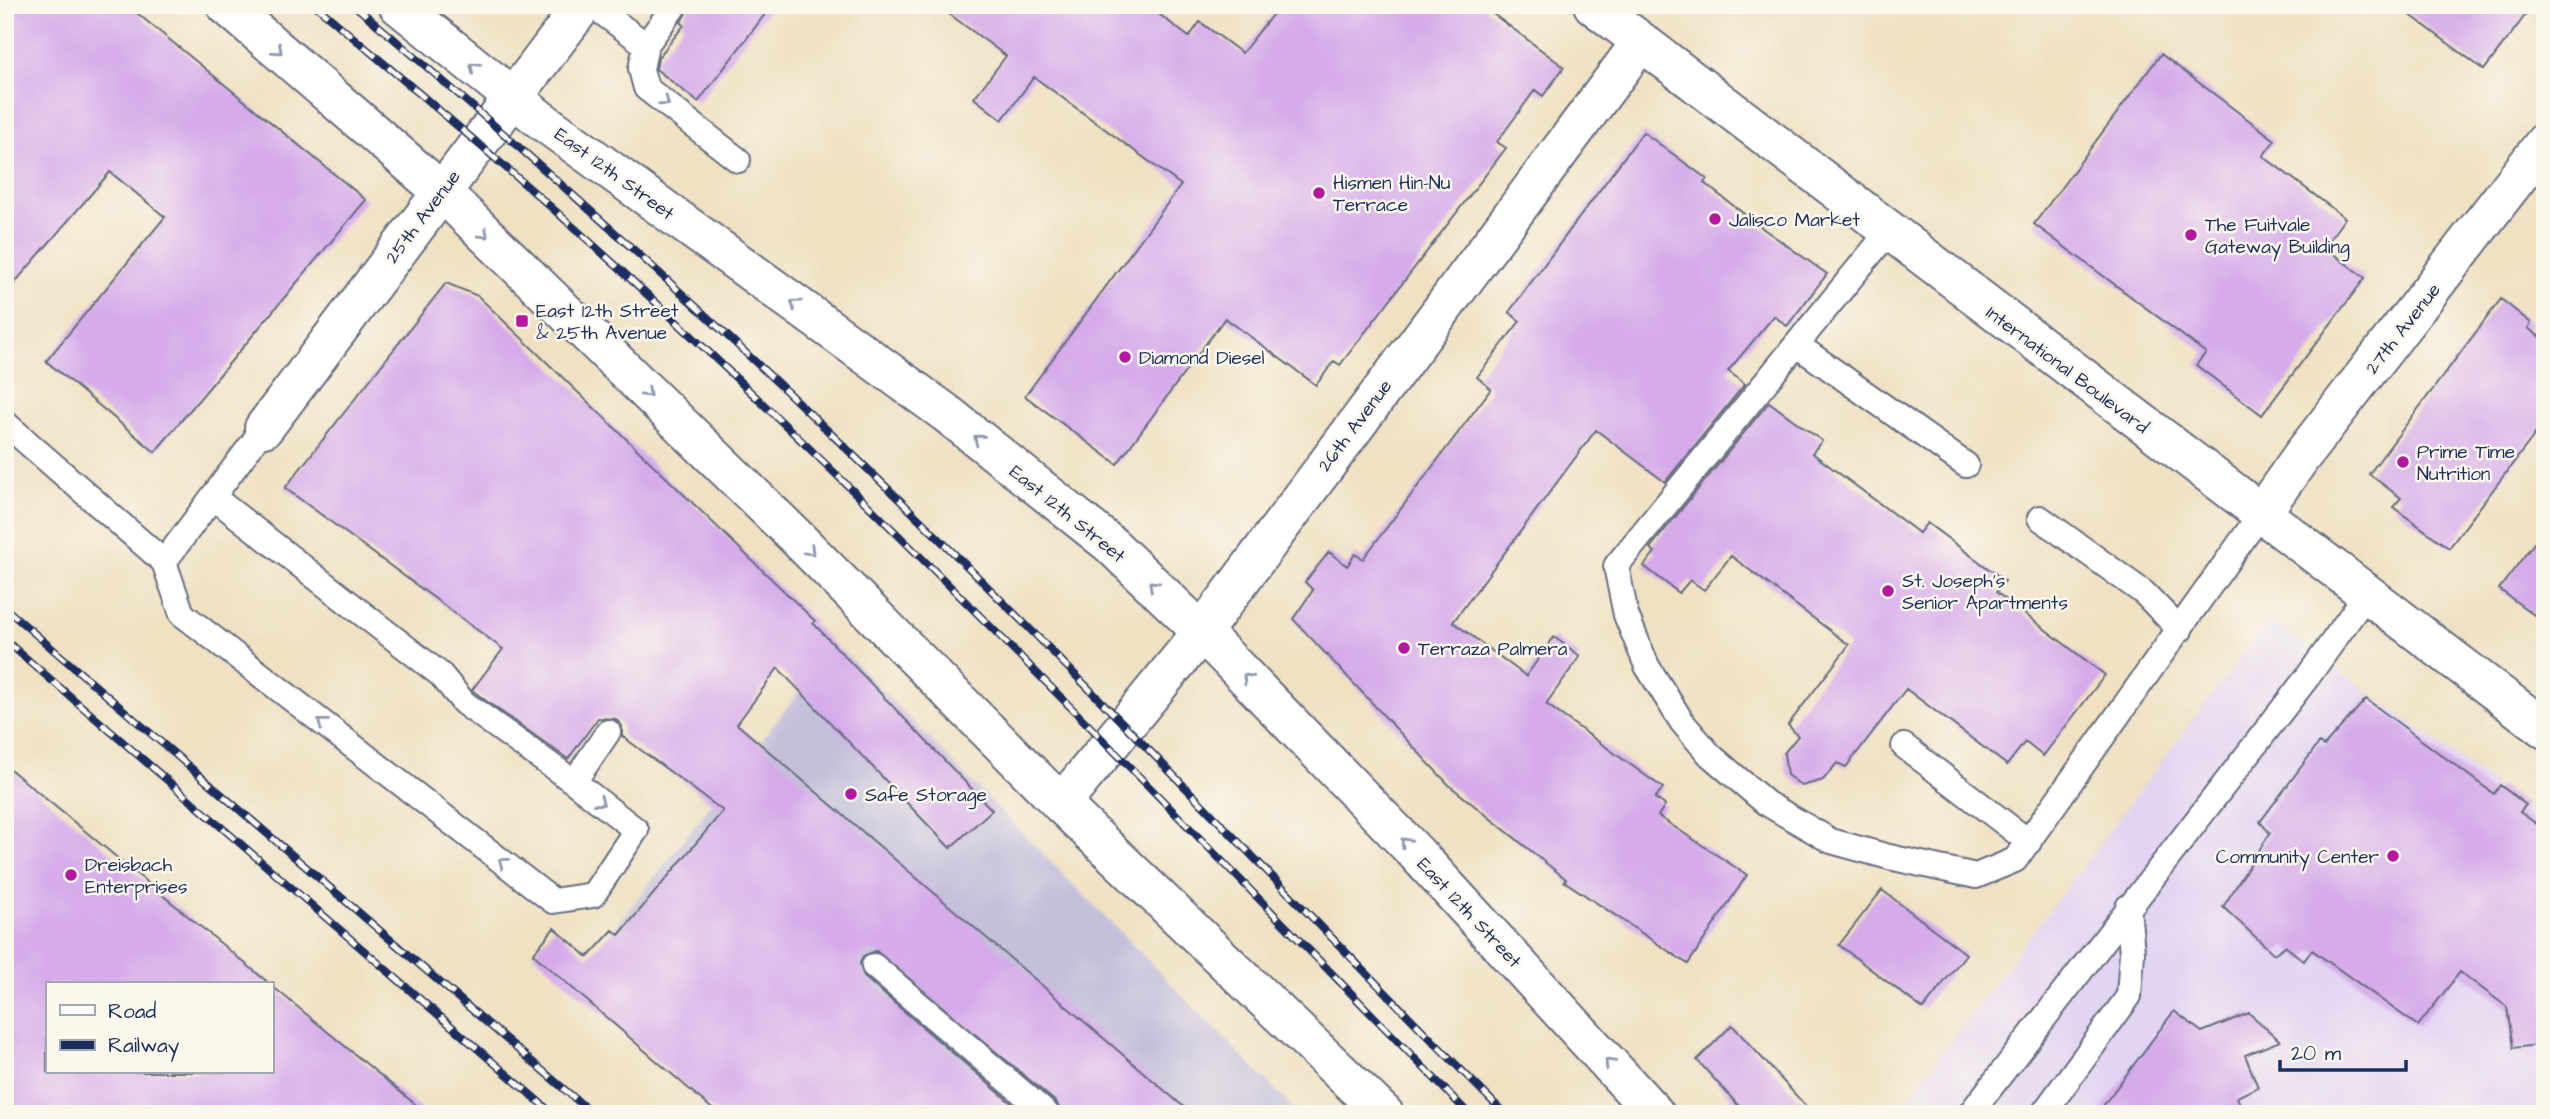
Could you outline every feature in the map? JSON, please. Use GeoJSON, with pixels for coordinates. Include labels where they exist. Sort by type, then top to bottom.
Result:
{"type":"FeatureCollection","features":[{"type":"Feature","properties":{"kind":"main road"},"geometry":{"type":"LineString","coordinates":[[226,5],[440,191],[794,535],[1061,804],[1384,1114]]}},
{"type":"Feature","properties":{"kind":"main road","name":"East 12th Street"},"geometry":{"type":"LineString","coordinates":[[398,5],[514,98],[946,413],[1110,544],[1202,632],[1416,853],[1655,1114]]}},
{"type":"Feature","properties":{"kind":"main road","name":"25th Avenue"},"geometry":{"type":"LineString","coordinates":[[264,428],[440,191],[583,5]]}},
{"type":"Feature","properties":{"kind":"main road","name":"International Boulevard"},"geometry":{"type":"LineString","coordinates":[[1593,5],[2260,515],[2545,729]]}},
{"type":"Feature","properties":{"kind":"main road","name":"26th Avenue"},"geometry":{"type":"LineString","coordinates":[[1061,804],[1202,632],[1641,42]]}},
{"type":"Feature","properties":{"kind":"main road","name":"27th Avenue"},"geometry":{"type":"LineString","coordinates":[[2260,515],[2301,457],[2545,142]]}},
{"type":"Feature","properties":{"kind":"lane"},"geometry":{"type":"LineString","coordinates":[[592,5],[646,45]]}},
{"type":"Feature","properties":{"kind":"lane"},"geometry":{"type":"LineString","coordinates":[[675,5],[646,45],[641,69],[646,88],[738,160]]}},
{"type":"Feature","properties":{"kind":"lane"},"geometry":{"type":"LineString","coordinates":[[1889,231],[1616,566],[1626,615],[1647,666],[1682,722],[1710,755],[1766,803],[1830,841],[1976,876],[2015,860],[2260,515]]}},
{"type":"Feature","properties":{"kind":"lane"},"geometry":{"type":"LineString","coordinates":[[1797,345],[1966,465]]}},
{"type":"Feature","properties":{"kind":"lane"},"geometry":{"type":"LineString","coordinates":[[5,423],[164,562],[182,614],[553,901],[593,895],[636,830],[464,703],[441,676],[214,497]]}},
{"type":"Feature","properties":{"kind":"lane"},"geometry":{"type":"LineString","coordinates":[[164,562],[264,428]]}},
{"type":"Feature","properties":{"kind":"lane"},"geometry":{"type":"LineString","coordinates":[[2040,518],[2144,593],[2180,630]]}},
{"type":"Feature","properties":{"kind":"lane"},"geometry":{"type":"LineString","coordinates":[[1970,1114],[2366,595]]}},
{"type":"Feature","properties":{"kind":"lane"},"geometry":{"type":"LineString","coordinates":[[574,782],[608,732]]}},
{"type":"Feature","properties":{"kind":"lane"},"geometry":{"type":"LineString","coordinates":[[1904,746],[2029,842]]}},
{"type":"Feature","properties":{"kind":"lane"},"geometry":{"type":"LineString","coordinates":[[2043,1114],[2129,996],[2132,953],[2129,907]]}},
{"type":"Feature","properties":{"kind":"lane"},"geometry":{"type":"LineString","coordinates":[[874,966],[1047,1114]]}},
{"type":"Feature","properties":{"kind":"shaded area"},"geometry":{"type":"Polygon","coordinates":[[[2269,619],[2545,822],[2545,1114],[1896,1114],[2269,619]]]}},
{"type":"Feature","properties":{"kind":"shaded area","name":"Safe Storage"},"geometry":{"type":"Polygon","coordinates":[[[835,646],[849,657],[1299,1114],[718,1114],[566,983],[613,930],[835,646]]]}},
{"type":"Feature","properties":{"kind":"building"},"geometry":{"type":"Polygon","coordinates":[[[5,5],[127,5],[366,200],[155,452],[46,361],[165,217],[110,172],[5,294],[5,5]]]}},
{"type":"Feature","properties":{"kind":"building"},"geometry":{"type":"Polygon","coordinates":[[[690,5],[772,5],[698,102],[656,69],[658,58],[684,25],[681,22],[690,5]]]}},
{"type":"Feature","properties":{"kind":"building","name":"Hismen Hin-Nu Terrace"},"geometry":{"type":"Polygon","coordinates":[[[937,5],[1147,5],[1189,37],[1200,22],[1242,53],[1280,5],[1481,5],[1564,67],[1543,96],[1535,90],[1497,142],[1506,148],[1340,365],[1334,361],[1316,385],[1225,318],[1117,464],[1025,396],[1181,185],[1034,77],[1002,120],[974,98],[1006,56],[937,5]]]}},
{"type":"Feature","properties":{"kind":"building"},"geometry":{"type":"Polygon","coordinates":[[[2397,5],[2533,5],[2484,70],[2397,5]]]}},
{"type":"Feature","properties":{"kind":"building","name":"The Fuitvale Gateway Building"},"geometry":{"type":"Polygon","coordinates":[[[2161,54],[2275,140],[2263,156],[2345,218],[2324,247],[2365,278],[2262,415],[2196,365],[2206,353],[2034,224],[2161,54]]]}},
{"type":"Feature","properties":{"kind":"building"},"geometry":{"type":"Polygon","coordinates":[[[1643,132],[1707,179],[1704,183],[1827,274],[1787,326],[1774,316],[1728,371],[1745,384],[1665,482],[1596,430],[1453,622],[1526,676],[1554,637],[1580,656],[1546,704],[1663,788],[1655,798],[1665,805],[1658,816],[1747,875],[1688,964],[1564,881],[1566,879],[1450,786],[1293,619],[1313,590],[1305,582],[1329,552],[1347,566],[1355,554],[1363,559],[1491,389],[1477,377],[1520,321],[1509,312],[1643,132]]]}},
{"type":"Feature","properties":{"kind":"building"},"geometry":{"type":"Polygon","coordinates":[[[446,283],[478,296],[815,621],[813,623],[992,810],[950,848],[778,668],[737,724],[1192,1114],[1061,1114],[1057,1103],[876,951],[863,956],[860,963],[864,977],[1024,1114],[718,1114],[533,954],[554,928],[588,957],[613,930],[619,935],[723,811],[622,736],[622,726],[616,719],[598,718],[568,759],[489,703],[472,690],[503,649],[285,488],[446,283]]]}},
{"type":"Feature","properties":{"kind":"building"},"geometry":{"type":"Polygon","coordinates":[[[2501,299],[2531,323],[2528,328],[2545,341],[2545,421],[2449,548],[2393,507],[2401,498],[2369,474],[2501,299]]]}},
{"type":"Feature","properties":{"kind":"building","name":"St. Joseph’s Senior Apartments"},"geometry":{"type":"Polygon","coordinates":[[[1769,402],[1822,441],[1812,453],[1919,533],[1927,523],[2005,581],[1996,592],[2105,675],[2043,756],[2025,742],[2007,765],[1906,689],[1846,767],[1837,763],[1823,780],[1802,786],[1787,775],[1784,753],[1798,736],[1788,725],[1849,645],[1731,556],[1704,590],[1690,580],[1679,593],[1644,566],[1655,552],[1650,548],[1769,402]]]}},
{"type":"Feature","properties":{"kind":"building"},"geometry":{"type":"Polygon","coordinates":[[[2545,529],[2545,623],[2499,589],[2545,529]]]}},
{"type":"Feature","properties":{"kind":"building","name":"Community Center"},"geometry":{"type":"Polygon","coordinates":[[[2366,699],[2494,794],[2500,785],[2526,805],[2520,812],[2545,830],[2545,1044],[2513,1048],[2507,1007],[2460,972],[2418,1026],[2312,950],[2304,961],[2285,946],[2274,954],[2223,907],[2270,833],[2260,822],[2319,743],[2324,746],[2366,699]]]}},
{"type":"Feature","properties":{"kind":"building","name":"Dreisbach Enterprises"},"geometry":{"type":"Polygon","coordinates":[[[5,765],[268,982],[46,982],[46,1074],[273,1074],[273,987],[427,1114],[5,1114],[5,765]]]}},
{"type":"Feature","properties":{"kind":"building"},"geometry":{"type":"Polygon","coordinates":[[[1882,890],[1966,954],[1923,1009],[1839,945],[1882,890]]]}},
{"type":"Feature","properties":{"kind":"building"},"geometry":{"type":"Polygon","coordinates":[[[2174,1011],[2202,1032],[2249,1013],[2280,1041],[2245,1055],[2258,1087],[2237,1097],[2244,1114],[2097,1114],[2174,1011]]]}},
{"type":"Feature","properties":{"kind":"building"},"geometry":{"type":"Polygon","coordinates":[[[1732,1025],[1813,1114],[1746,1114],[1697,1060],[1732,1025]]]}},
{"type":"Feature","properties":{"kind":"railway"},"geometry":{"type":"LineString","coordinates":[[315,5],[558,213],[850,487],[1058,694],[1469,1114]]}},
{"type":"Feature","properties":{"kind":"railway"},"geometry":{"type":"LineString","coordinates":[[354,5],[593,213],[826,429],[1083,683],[1505,1114]]}},
{"type":"Feature","properties":{"kind":"railway"},"geometry":{"type":"LineString","coordinates":[[5,608],[593,1114]]}},
{"type":"Feature","properties":{"kind":"railway"},"geometry":{"type":"LineString","coordinates":[[5,640],[553,1114]]}},
{"type":"Feature","properties":{"kind":"place","name":"Hismen Hin-Nu Terrace"},"geometry":{"type":"Point","coordinates":[1319,193]}},
{"type":"Feature","properties":{"kind":"place","name":"Jalisco Market"},"geometry":{"type":"Point","coordinates":[1715,219]}},
{"type":"Feature","properties":{"kind":"place","name":"The Fuitvale Gateway Building"},"geometry":{"type":"Point","coordinates":[2191,235]}},
{"type":"Feature","properties":{"kind":"place","name":"East 12th Street & 25th Avenue"},"geometry":{"type":"Point","coordinates":[522,321]}},
{"type":"Feature","properties":{"kind":"place","name":"Diamond Diesel"},"geometry":{"type":"Point","coordinates":[1125,357]}},
{"type":"Feature","properties":{"kind":"place","name":"Prime Time Nutrition"},"geometry":{"type":"Point","coordinates":[2403,462]}},
{"type":"Feature","properties":{"kind":"place","name":"St. Joseph’s Senior Apartments"},"geometry":{"type":"Point","coordinates":[1888,591]}},
{"type":"Feature","properties":{"kind":"place","name":"Terraza Palmera"},"geometry":{"type":"Point","coordinates":[1404,648]}},
{"type":"Feature","properties":{"kind":"place","name":"Safe Storage"},"geometry":{"type":"Point","coordinates":[851,794]}},
{"type":"Feature","properties":{"kind":"place","name":"Community Center"},"geometry":{"type":"Point","coordinates":[2393,856]}},
{"type":"Feature","properties":{"kind":"place","name":"Dreisbach Enterprises"},"geometry":{"type":"Point","coordinates":[71,875]}}]}
